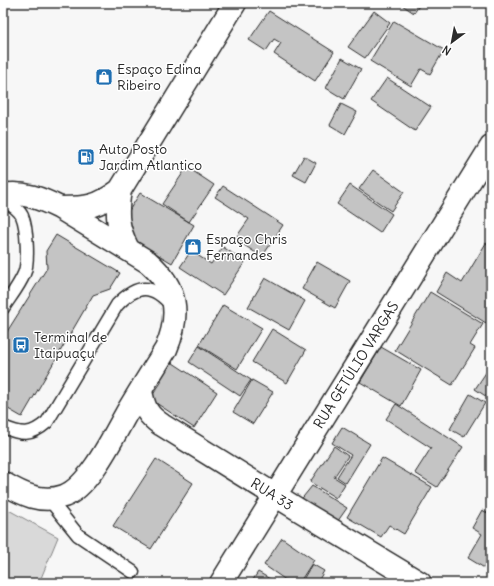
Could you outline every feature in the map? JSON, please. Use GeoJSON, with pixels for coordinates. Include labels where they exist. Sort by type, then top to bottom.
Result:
{"type":"FeatureCollection","features":[{"type":"Feature","properties":{"kind":"street"},"geometry":{"type":"LineString","coordinates":[[128,249],[121,236],[118,222],[117,207],[120,190],[235,3]]}},
{"type":"Feature","properties":{"kind":"street","name":"RUA GETÚLIO VARGAS"},"geometry":{"type":"LineString","coordinates":[[221,583],[491,147]]}},
{"type":"Feature","properties":{"kind":"street"},"geometry":{"type":"LineString","coordinates":[[60,208],[80,208],[93,206],[106,200],[120,190]]}},
{"type":"Feature","properties":{"kind":"street"},"geometry":{"type":"LineString","coordinates":[[3,195],[8,194],[34,197],[60,208],[148,262],[157,270],[170,287],[174,299],[175,310],[175,323],[172,335],[166,348],[88,476],[70,493],[57,498],[38,498],[26,496],[3,483]]}},
{"type":"Feature","properties":{"kind":"street","name":"RUA 33"},"geometry":{"type":"LineString","coordinates":[[141,390],[146,411],[153,419],[275,496],[420,583]]}},
{"type":"Feature","properties":{"kind":"lane"},"geometry":{"type":"LineString","coordinates":[[3,200],[18,210],[22,215],[28,262],[24,274],[3,308]]}},
{"type":"Feature","properties":{"kind":"lane"},"geometry":{"type":"LineString","coordinates":[[3,427],[19,433],[29,434],[38,430],[47,422],[117,305],[130,294],[138,289],[148,290],[162,297],[175,310]]}},
{"type":"Feature","properties":{"kind":"lane"},"geometry":{"type":"LineString","coordinates":[[48,498],[78,535],[133,572]]}},
{"type":"Feature","properties":{"kind":"shaded area"},"geometry":{"type":"Polygon","coordinates":[[[3,507],[58,537],[39,583],[3,583],[3,507]]]}},
{"type":"Feature","properties":{"kind":"building"},"geometry":{"type":"Polygon","coordinates":[[[399,3],[421,3],[414,13],[399,3]]]}},
{"type":"Feature","properties":{"kind":"building"},"geometry":{"type":"Polygon","coordinates":[[[269,11],[334,52],[315,81],[274,54],[281,43],[274,39],[266,51],[249,40],[269,11]]]}},
{"type":"Feature","properties":{"kind":"building"},"geometry":{"type":"Polygon","coordinates":[[[374,11],[390,23],[365,58],[348,47],[374,11]]]}},
{"type":"Feature","properties":{"kind":"building"},"geometry":{"type":"Polygon","coordinates":[[[394,21],[444,50],[430,74],[421,69],[411,86],[370,61],[394,21]]]}},
{"type":"Feature","properties":{"kind":"building"},"geometry":{"type":"Polygon","coordinates":[[[342,58],[361,69],[344,99],[326,88],[342,58]]]}},
{"type":"Feature","properties":{"kind":"building"},"geometry":{"type":"Polygon","coordinates":[[[387,78],[431,107],[415,131],[371,101],[387,78]]]}},
{"type":"Feature","properties":{"kind":"building"},"geometry":{"type":"Polygon","coordinates":[[[341,104],[357,112],[345,134],[330,125],[341,104]]]}},
{"type":"Feature","properties":{"kind":"building"},"geometry":{"type":"Polygon","coordinates":[[[304,156],[316,163],[306,182],[293,175],[304,156]]]}},
{"type":"Feature","properties":{"kind":"building"},"geometry":{"type":"Polygon","coordinates":[[[187,167],[214,185],[189,222],[162,204],[187,167]]]}},
{"type":"Feature","properties":{"kind":"building"},"geometry":{"type":"Polygon","coordinates":[[[373,170],[404,192],[391,211],[359,189],[373,170]]]}},
{"type":"Feature","properties":{"kind":"building"},"geometry":{"type":"Polygon","coordinates":[[[350,185],[392,214],[380,233],[337,204],[350,185]]]}},
{"type":"Feature","properties":{"kind":"building"},"geometry":{"type":"Polygon","coordinates":[[[223,186],[283,225],[262,257],[235,239],[249,219],[215,197],[223,186]]]}},
{"type":"Feature","properties":{"kind":"building"},"geometry":{"type":"Polygon","coordinates":[[[140,193],[194,225],[172,263],[117,230],[140,193]]]}},
{"type":"Feature","properties":{"kind":"building"},"geometry":{"type":"Polygon","coordinates":[[[56,235],[120,273],[110,289],[93,295],[22,417],[3,406],[3,338],[47,268],[46,251],[56,235]]]}},
{"type":"Feature","properties":{"kind":"building"},"geometry":{"type":"Polygon","coordinates":[[[486,243],[491,246],[491,315],[486,323],[436,292],[447,273],[462,283],[486,243]]]}},
{"type":"Feature","properties":{"kind":"building"},"geometry":{"type":"Polygon","coordinates":[[[223,247],[245,262],[223,295],[180,267],[191,251],[211,264],[223,247]]]}},
{"type":"Feature","properties":{"kind":"building"},"geometry":{"type":"Polygon","coordinates":[[[317,262],[350,281],[335,308],[302,289],[317,262]]]}},
{"type":"Feature","properties":{"kind":"building"},"geometry":{"type":"Polygon","coordinates":[[[265,278],[305,301],[289,330],[248,307],[265,278]]]}},
{"type":"Feature","properties":{"kind":"building"},"geometry":{"type":"Polygon","coordinates":[[[430,292],[483,324],[470,345],[475,348],[452,385],[395,350],[430,292]]]}},
{"type":"Feature","properties":{"kind":"building"},"geometry":{"type":"Polygon","coordinates":[[[223,305],[262,328],[237,369],[199,345],[223,305]]]}},
{"type":"Feature","properties":{"kind":"building"},"geometry":{"type":"Polygon","coordinates":[[[272,329],[306,350],[287,383],[252,362],[272,329]]]}},
{"type":"Feature","properties":{"kind":"building"},"geometry":{"type":"Polygon","coordinates":[[[199,346],[251,380],[240,396],[189,362],[199,346]]]}},
{"type":"Feature","properties":{"kind":"building"},"geometry":{"type":"Polygon","coordinates":[[[381,347],[421,370],[401,406],[360,382],[381,347]]]}},
{"type":"Feature","properties":{"kind":"building"},"geometry":{"type":"Polygon","coordinates":[[[170,361],[217,392],[194,428],[150,399],[162,381],[158,379],[170,361]]]}},
{"type":"Feature","properties":{"kind":"building"},"geometry":{"type":"Polygon","coordinates":[[[491,365],[491,391],[487,397],[475,389],[491,365]]]}},
{"type":"Feature","properties":{"kind":"building"},"geometry":{"type":"Polygon","coordinates":[[[252,380],[273,392],[253,424],[233,412],[252,380]]]}},
{"type":"Feature","properties":{"kind":"building"},"geometry":{"type":"Polygon","coordinates":[[[470,394],[485,403],[464,437],[450,429],[470,394]]]}},
{"type":"Feature","properties":{"kind":"building"},"geometry":{"type":"Polygon","coordinates":[[[396,404],[463,447],[437,487],[415,473],[431,448],[386,419],[396,404]]]}},
{"type":"Feature","properties":{"kind":"building"},"geometry":{"type":"Polygon","coordinates":[[[342,427],[370,444],[346,483],[337,477],[351,455],[332,443],[342,427]]]}},
{"type":"Feature","properties":{"kind":"building"},"geometry":{"type":"Polygon","coordinates":[[[334,446],[348,456],[334,477],[345,484],[336,498],[310,482],[334,446]]]}},
{"type":"Feature","properties":{"kind":"building"},"geometry":{"type":"Polygon","coordinates":[[[382,458],[432,487],[404,534],[389,525],[381,537],[347,517],[382,458]]]}},
{"type":"Feature","properties":{"kind":"building"},"geometry":{"type":"Polygon","coordinates":[[[156,459],[193,483],[151,549],[113,526],[156,459]]]}},
{"type":"Feature","properties":{"kind":"building"},"geometry":{"type":"Polygon","coordinates":[[[312,486],[347,508],[335,525],[299,502],[312,486]]]}},
{"type":"Feature","properties":{"kind":"building"},"geometry":{"type":"Polygon","coordinates":[[[482,510],[491,515],[491,572],[468,558],[482,534],[472,528],[482,510]]]}},
{"type":"Feature","properties":{"kind":"building"},"geometry":{"type":"Polygon","coordinates":[[[282,538],[314,560],[299,583],[290,583],[264,565],[282,538]]]}},
{"type":"Feature","properties":{"kind":"building"},"geometry":{"type":"Polygon","coordinates":[[[312,564],[324,571],[317,583],[301,583],[312,564]]]}},
{"type":"Feature","properties":{"kind":"building"},"geometry":{"type":"Polygon","coordinates":[[[258,572],[277,583],[251,583],[258,572]]]}},
{"type":"Feature","properties":{"kind":"place","name":"Espaço Edina Ribeiro"},"geometry":{"type":"Point","coordinates":[104,77]}},
{"type":"Feature","properties":{"kind":"place","name":"Auto Posto Jardim Atlantico"},"geometry":{"type":"Point","coordinates":[86,157]}},
{"type":"Feature","properties":{"kind":"place","name":"Espaço Chris Fernandes"},"geometry":{"type":"Point","coordinates":[193,247]}},
{"type":"Feature","properties":{"kind":"place","name":"Terminal de Itaipuaçu"},"geometry":{"type":"Point","coordinates":[21,345]}}]}
